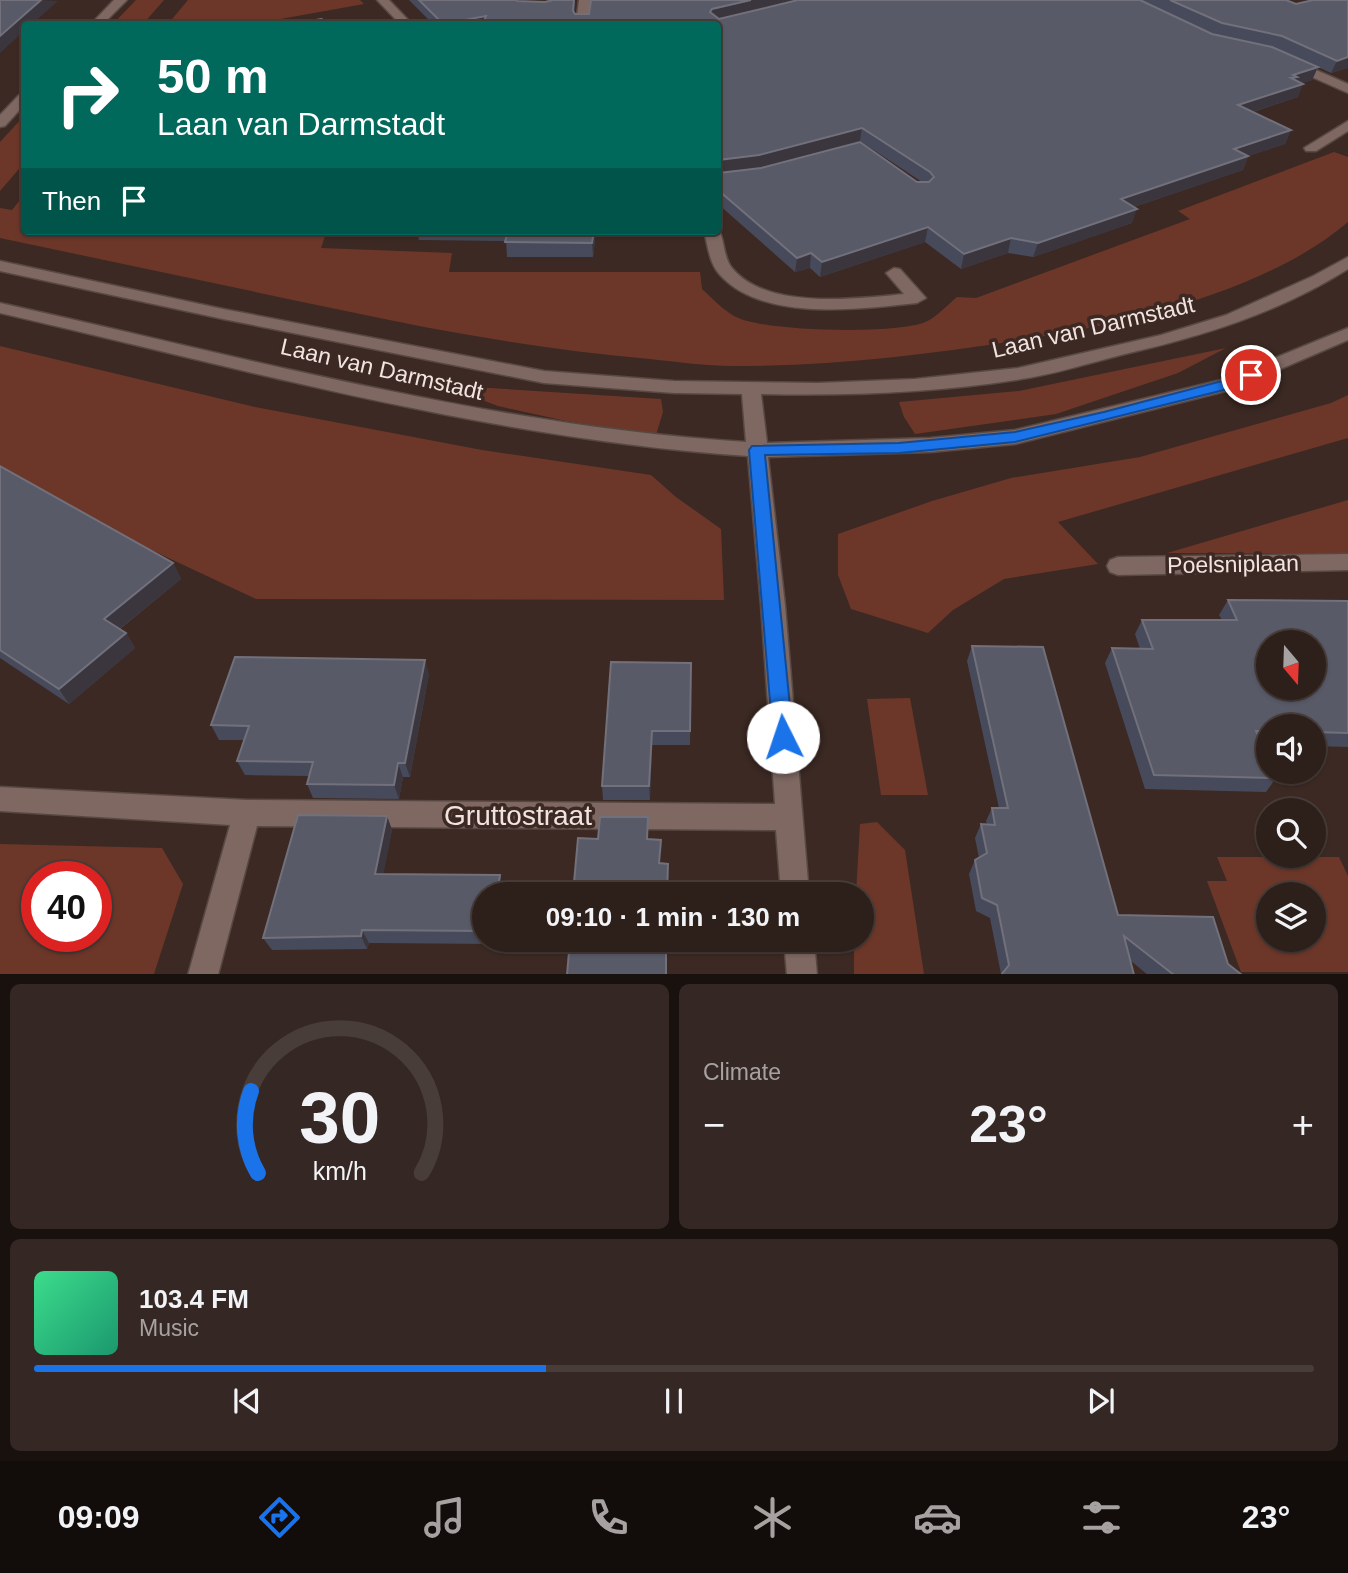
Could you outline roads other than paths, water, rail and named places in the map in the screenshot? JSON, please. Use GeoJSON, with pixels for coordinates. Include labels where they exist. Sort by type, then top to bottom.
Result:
{"type":"FeatureCollection","features":[{"type":"Feature","properties":{"kind":"street"},"geometry":{"type":"LineString","coordinates":[[100,21],[121,0]]}},
{"type":"Feature","properties":{"kind":"street"},"geometry":{"type":"LineString","coordinates":[[383,0],[403,21]]}},
{"type":"Feature","properties":{"kind":"street"},"geometry":{"type":"LineString","coordinates":[[582,21],[585,0]]}},
{"type":"Feature","properties":{"kind":"street"},"geometry":{"type":"LineString","coordinates":[[1284,60],[1348,89]]}},
{"type":"Feature","properties":{"kind":"street"},"geometry":{"type":"LineString","coordinates":[[0,122],[21,101]]}},
{"type":"Feature","properties":{"kind":"street"},"geometry":{"type":"LineString","coordinates":[[1311,149],[1348,125]]}},
{"type":"Feature","properties":{"kind":"street"},"geometry":{"type":"LineString","coordinates":[[713,235],[725,271],[749,291],[790,300],[853,304],[917,298],[894,273]]}},
{"type":"Feature","properties":{"kind":"street","name":"Laan van Darmstadt"},"geometry":{"type":"LineString","coordinates":[[0,266],[223,314],[544,377],[674,387],[751,389],[884,387],[1017,374],[1166,340],[1233,319],[1319,280],[1348,262]]}},
{"type":"Feature","properties":{"kind":"street","name":"Laan van Darmstadt"},"geometry":{"type":"LineString","coordinates":[[0,309],[473,415],[667,444],[757,450],[899,448],[1015,437],[1227,385],[1348,333]]}},
{"type":"Feature","properties":{"kind":"street"},"geometry":{"type":"LineString","coordinates":[[751,389],[773,605],[794,882]]}},
{"type":"Feature","properties":{"kind":"street","name":"Poelsniplaan"},"geometry":{"type":"LineString","coordinates":[[1118,566],[1348,562]]}},
{"type":"Feature","properties":{"kind":"street","name":"Gruttostraat"},"geometry":{"type":"LineString","coordinates":[[0,799],[247,813],[789,817]]}},
{"type":"Feature","properties":{"kind":"street"},"geometry":{"type":"LineString","coordinates":[[203,974],[247,813]]}},
{"type":"Feature","properties":{"kind":"street"},"geometry":{"type":"LineString","coordinates":[[800,952],[802,974]]}}]}
